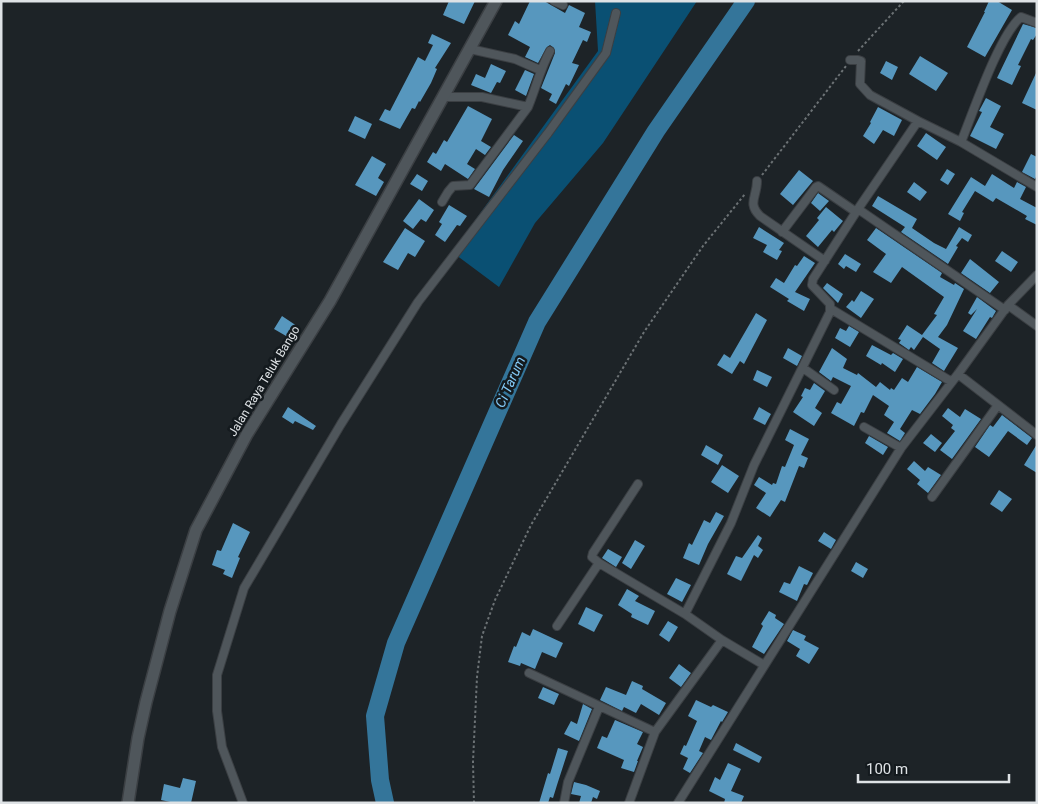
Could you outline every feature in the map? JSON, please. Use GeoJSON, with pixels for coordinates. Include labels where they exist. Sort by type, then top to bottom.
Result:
{"type":"FeatureCollection","features":[{"type":"Feature","properties":{"kind":"main road","name":"Jalan Raya Teluk Bango"},"geometry":{"type":"LineString","coordinates":[[128,803],[138,738],[146,702],[170,611],[196,530],[247,434],[330,301],[496,1]]}},
{"type":"Feature","properties":{"kind":"street"},"geometry":{"type":"LineString","coordinates":[[554,1],[563,5]]}},
{"type":"Feature","properties":{"kind":"street"},"geometry":{"type":"LineString","coordinates":[[242,803],[222,747],[217,711],[217,674],[244,588],[341,424],[418,302],[548,133],[606,53],[616,13]]}},
{"type":"Feature","properties":{"kind":"street"},"geometry":{"type":"LineString","coordinates":[[961,142],[998,53],[1012,27],[1021,17],[1037,23]]}},
{"type":"Feature","properties":{"kind":"street"},"geometry":{"type":"LineString","coordinates":[[470,49],[515,59],[540,70]]}},
{"type":"Feature","properties":{"kind":"street"},"geometry":{"type":"LineString","coordinates":[[442,202],[453,186],[470,185],[528,106],[534,94],[540,70],[550,51]]}},
{"type":"Feature","properties":{"kind":"street"},"geometry":{"type":"LineString","coordinates":[[850,60],[861,61],[860,84],[870,95],[961,142],[1037,187]]}},
{"type":"Feature","properties":{"kind":"street"},"geometry":{"type":"LineString","coordinates":[[444,96],[482,97],[528,106]]}},
{"type":"Feature","properties":{"kind":"street"},"geometry":{"type":"LineString","coordinates":[[685,614],[720,545],[754,465],[831,309],[830,303],[811,284],[857,210],[918,121]]}},
{"type":"Feature","properties":{"kind":"street"},"geometry":{"type":"LineString","coordinates":[[757,181],[754,210],[824,261]]}},
{"type":"Feature","properties":{"kind":"street"},"geometry":{"type":"LineString","coordinates":[[782,232],[818,186],[1006,308],[1037,326]]}},
{"type":"Feature","properties":{"kind":"street"},"geometry":{"type":"LineString","coordinates":[[678,803],[901,448],[1006,308],[1037,276]]}},
{"type":"Feature","properties":{"kind":"street"},"geometry":{"type":"LineString","coordinates":[[831,309],[952,382]]}},
{"type":"Feature","properties":{"kind":"street"},"geometry":{"type":"LineString","coordinates":[[803,368],[834,390]]}},
{"type":"Feature","properties":{"kind":"street"},"geometry":{"type":"LineString","coordinates":[[958,374],[1037,434]]}},
{"type":"Feature","properties":{"kind":"street"},"geometry":{"type":"LineString","coordinates":[[932,497],[998,405]]}},
{"type":"Feature","properties":{"kind":"street"},"geometry":{"type":"LineString","coordinates":[[864,427],[901,448]]}},
{"type":"Feature","properties":{"kind":"street"},"geometry":{"type":"LineString","coordinates":[[638,484],[593,553],[593,558],[764,665]]}},
{"type":"Feature","properties":{"kind":"street"},"geometry":{"type":"LineString","coordinates":[[557,626],[599,563]]}},
{"type":"Feature","properties":{"kind":"street"},"geometry":{"type":"LineString","coordinates":[[629,803],[655,732],[722,640]]}},
{"type":"Feature","properties":{"kind":"street"},"geometry":{"type":"LineString","coordinates":[[529,673],[655,732]]}},
{"type":"Feature","properties":{"kind":"street"},"geometry":{"type":"LineString","coordinates":[[564,803],[568,782],[599,707]]}},
{"type":"Feature","properties":{"kind":"path"},"geometry":{"type":"LineString","coordinates":[[474,803],[473,762],[477,677],[482,636],[495,600],[532,524],[644,332],[703,246],[757,181],[850,60],[904,1]]}},
{"type":"Feature","properties":{"kind":"shaded area"},"geometry":{"type":"Polygon","coordinates":[[[595,1],[697,1],[603,143],[535,223],[499,287],[452,252],[598,51],[595,1]]]}},
{"type":"Feature","properties":{"kind":"building"},"geometry":{"type":"Polygon","coordinates":[[[449,1],[475,1],[464,24],[443,15],[449,1]]]}},
{"type":"Feature","properties":{"kind":"building"},"geometry":{"type":"Polygon","coordinates":[[[530,1],[544,1],[565,13],[569,5],[585,13],[579,27],[591,32],[587,42],[583,40],[572,63],[579,65],[569,86],[566,84],[556,104],[549,100],[552,94],[541,88],[555,53],[554,48],[550,45],[547,47],[538,63],[525,57],[530,47],[508,35],[515,21],[519,24],[530,1]]]}},
{"type":"Feature","properties":{"kind":"building"},"geometry":{"type":"Polygon","coordinates":[[[989,1],[997,1],[1012,10],[985,57],[967,47],[989,1]]]}},
{"type":"Feature","properties":{"kind":"building"},"geometry":{"type":"Polygon","coordinates":[[[1023,24],[1037,28],[1037,34],[1033,40],[1031,39],[1018,65],[1021,66],[1012,85],[997,78],[1023,24]]]}},
{"type":"Feature","properties":{"kind":"building"},"geometry":{"type":"Polygon","coordinates":[[[432,34],[451,43],[435,68],[437,69],[431,83],[420,102],[415,109],[412,108],[400,129],[379,120],[385,109],[390,111],[418,57],[425,61],[433,45],[428,43],[432,34]]]}},
{"type":"Feature","properties":{"kind":"building"},"geometry":{"type":"Polygon","coordinates":[[[920,56],[948,73],[936,91],[909,74],[920,56]]]}},
{"type":"Feature","properties":{"kind":"building"},"geometry":{"type":"Polygon","coordinates":[[[886,61],[898,67],[892,80],[880,73],[886,61]]]}},
{"type":"Feature","properties":{"kind":"building"},"geometry":{"type":"Polygon","coordinates":[[[491,64],[506,71],[500,83],[497,82],[491,93],[471,85],[476,74],[485,78],[491,64]]]}},
{"type":"Feature","properties":{"kind":"building"},"geometry":{"type":"Polygon","coordinates":[[[525,70],[534,74],[526,96],[515,90],[525,70]]]}},
{"type":"Feature","properties":{"kind":"building"},"geometry":{"type":"Polygon","coordinates":[[[1037,71],[1037,110],[1022,103],[1037,71]]]}},
{"type":"Feature","properties":{"kind":"building"},"geometry":{"type":"Polygon","coordinates":[[[986,98],[1001,106],[990,127],[1004,134],[996,149],[970,136],[982,112],[979,111],[986,98]]]}},
{"type":"Feature","properties":{"kind":"building"},"geometry":{"type":"Polygon","coordinates":[[[468,106],[492,119],[481,141],[491,147],[485,155],[476,149],[467,164],[475,169],[468,179],[445,164],[441,171],[427,162],[433,152],[436,154],[444,140],[447,142],[468,106]]]}},
{"type":"Feature","properties":{"kind":"building"},"geometry":{"type":"Polygon","coordinates":[[[878,107],[902,120],[894,136],[883,130],[874,144],[863,136],[878,107]]]}},
{"type":"Feature","properties":{"kind":"building"},"geometry":{"type":"Polygon","coordinates":[[[355,116],[372,124],[365,139],[348,131],[355,116]]]}},
{"type":"Feature","properties":{"kind":"building"},"geometry":{"type":"Polygon","coordinates":[[[926,133],[946,147],[937,160],[917,146],[926,133]]]}},
{"type":"Feature","properties":{"kind":"building"},"geometry":{"type":"Polygon","coordinates":[[[514,135],[523,141],[503,170],[489,197],[474,189],[514,135]]]}},
{"type":"Feature","properties":{"kind":"building"},"geometry":{"type":"Polygon","coordinates":[[[1031,154],[1037,157],[1037,175],[1035,179],[1022,172],[1031,154]]]}},
{"type":"Feature","properties":{"kind":"building"},"geometry":{"type":"Polygon","coordinates":[[[372,156],[386,164],[378,178],[384,182],[376,196],[355,185],[372,156]]]}},
{"type":"Feature","properties":{"kind":"building"},"geometry":{"type":"Polygon","coordinates":[[[947,169],[955,174],[948,185],[940,180],[947,169]]]}},
{"type":"Feature","properties":{"kind":"building"},"geometry":{"type":"Polygon","coordinates":[[[799,170],[813,181],[793,205],[780,194],[799,170]]]}},
{"type":"Feature","properties":{"kind":"building"},"geometry":{"type":"Polygon","coordinates":[[[417,174],[428,181],[422,191],[410,184],[417,174]]]}},
{"type":"Feature","properties":{"kind":"building"},"geometry":{"type":"Polygon","coordinates":[[[992,174],[1014,188],[1017,182],[1026,187],[1020,199],[1037,208],[1037,225],[1025,219],[1027,216],[996,198],[993,202],[975,191],[962,212],[964,213],[960,221],[948,214],[971,177],[985,186],[992,174]]]}},
{"type":"Feature","properties":{"kind":"building"},"geometry":{"type":"Polygon","coordinates":[[[914,182],[927,192],[920,201],[907,192],[914,182]]]}},
{"type":"Feature","properties":{"kind":"building"},"geometry":{"type":"Polygon","coordinates":[[[818,193],[829,201],[820,211],[811,203],[818,193]]]}},
{"type":"Feature","properties":{"kind":"building"},"geometry":{"type":"Polygon","coordinates":[[[878,196],[917,219],[912,228],[946,249],[959,227],[972,235],[968,242],[962,238],[948,264],[901,232],[905,227],[872,206],[878,196]]]}},
{"type":"Feature","properties":{"kind":"building"},"geometry":{"type":"Polygon","coordinates":[[[419,199],[434,210],[426,222],[421,219],[413,229],[403,221],[419,199]]]}},
{"type":"Feature","properties":{"kind":"building"},"geometry":{"type":"Polygon","coordinates":[[[449,205],[467,216],[460,226],[457,225],[445,242],[435,235],[442,224],[439,222],[449,205]]]}},
{"type":"Feature","properties":{"kind":"building"},"geometry":{"type":"Polygon","coordinates":[[[826,207],[843,221],[834,232],[832,230],[818,247],[806,236],[819,220],[817,218],[826,207]]]}},
{"type":"Feature","properties":{"kind":"building"},"geometry":{"type":"Polygon","coordinates":[[[759,227],[784,243],[779,250],[782,251],[777,260],[763,252],[767,245],[753,238],[759,227]]]}},
{"type":"Feature","properties":{"kind":"building"},"geometry":{"type":"Polygon","coordinates":[[[405,228],[425,241],[415,257],[408,253],[398,270],[383,262],[405,228]]]}},
{"type":"Feature","properties":{"kind":"building"},"geometry":{"type":"Polygon","coordinates":[[[876,228],[942,273],[940,277],[964,289],[947,325],[938,337],[958,348],[944,371],[932,363],[940,349],[923,337],[914,350],[911,347],[909,350],[899,343],[901,340],[898,339],[907,325],[922,335],[937,315],[934,314],[944,297],[902,267],[891,283],[873,272],[886,254],[867,240],[876,228]]]}},
{"type":"Feature","properties":{"kind":"building"},"geometry":{"type":"Polygon","coordinates":[[[1002,251],[1018,262],[1011,272],[995,261],[1002,251]]]}},
{"type":"Feature","properties":{"kind":"building"},"geometry":{"type":"Polygon","coordinates":[[[845,254],[861,264],[856,272],[846,266],[844,269],[838,264],[845,254]]]}},
{"type":"Feature","properties":{"kind":"building"},"geometry":{"type":"Polygon","coordinates":[[[804,256],[815,263],[795,292],[810,299],[804,311],[787,301],[789,299],[770,287],[776,278],[784,283],[795,265],[797,266],[804,256]]]}},
{"type":"Feature","properties":{"kind":"building"},"geometry":{"type":"Polygon","coordinates":[[[970,259],[999,282],[990,293],[961,273],[970,259]]]}},
{"type":"Feature","properties":{"kind":"building"},"geometry":{"type":"Polygon","coordinates":[[[827,283],[843,294],[838,303],[823,288],[827,283]]]}},
{"type":"Feature","properties":{"kind":"building"},"geometry":{"type":"Polygon","coordinates":[[[861,291],[874,299],[861,318],[846,307],[852,300],[854,302],[861,291]]]}},
{"type":"Feature","properties":{"kind":"building"},"geometry":{"type":"Polygon","coordinates":[[[977,297],[996,311],[976,339],[963,331],[977,309],[971,315],[968,313],[977,297]]]}},
{"type":"Feature","properties":{"kind":"building"},"geometry":{"type":"Polygon","coordinates":[[[756,313],[767,320],[744,364],[740,361],[732,374],[717,365],[724,354],[730,358],[756,313]]]}},
{"type":"Feature","properties":{"kind":"building"},"geometry":{"type":"Polygon","coordinates":[[[282,316],[300,328],[293,340],[274,329],[282,316]]]}},
{"type":"Feature","properties":{"kind":"building"},"geometry":{"type":"Polygon","coordinates":[[[849,326],[859,332],[850,347],[835,338],[840,328],[846,331],[849,326]]]}},
{"type":"Feature","properties":{"kind":"building"},"geometry":{"type":"Polygon","coordinates":[[[872,345],[903,359],[895,372],[882,363],[881,365],[866,356],[872,345]]]}},
{"type":"Feature","properties":{"kind":"building"},"geometry":{"type":"Polygon","coordinates":[[[788,348],[802,356],[797,366],[783,358],[788,348]]]}},
{"type":"Feature","properties":{"kind":"building"},"geometry":{"type":"Polygon","coordinates":[[[832,348],[847,359],[843,368],[857,375],[858,373],[876,387],[880,382],[890,390],[891,388],[894,390],[902,378],[908,382],[917,367],[942,382],[920,414],[912,410],[900,429],[905,433],[900,441],[887,433],[894,422],[884,415],[889,406],[873,395],[864,413],[861,412],[854,426],[831,413],[837,402],[841,404],[851,386],[833,377],[831,381],[819,372],[832,348]]]}},
{"type":"Feature","properties":{"kind":"building"},"geometry":{"type":"Polygon","coordinates":[[[757,370],[772,377],[767,387],[753,380],[757,370]]]}},
{"type":"Feature","properties":{"kind":"building"},"geometry":{"type":"Polygon","coordinates":[[[814,383],[825,391],[815,408],[822,413],[814,426],[793,412],[803,397],[801,396],[805,388],[810,390],[814,383]]]}},
{"type":"Feature","properties":{"kind":"building"},"geometry":{"type":"Polygon","coordinates":[[[288,407],[316,426],[313,430],[295,421],[293,424],[282,417],[288,407]]]}},
{"type":"Feature","properties":{"kind":"building"},"geometry":{"type":"Polygon","coordinates":[[[759,407],[771,414],[765,425],[753,419],[759,407]]]}},
{"type":"Feature","properties":{"kind":"building"},"geometry":{"type":"Polygon","coordinates":[[[948,408],[960,417],[965,409],[981,419],[952,459],[940,450],[955,431],[951,428],[953,425],[942,416],[948,408]]]}},
{"type":"Feature","properties":{"kind":"building"},"geometry":{"type":"Polygon","coordinates":[[[1002,415],[1032,438],[1027,445],[1008,431],[989,457],[975,447],[990,425],[993,427],[1002,415]]]}},
{"type":"Feature","properties":{"kind":"building"},"geometry":{"type":"Polygon","coordinates":[[[790,429],[809,439],[801,455],[808,458],[804,468],[799,466],[785,502],[781,500],[770,517],[756,508],[766,493],[754,485],[759,477],[772,485],[773,483],[776,484],[782,466],[785,467],[794,445],[785,440],[790,429]]]}},
{"type":"Feature","properties":{"kind":"building"},"geometry":{"type":"Polygon","coordinates":[[[931,434],[942,443],[935,452],[923,443],[931,434]]]}},
{"type":"Feature","properties":{"kind":"building"},"geometry":{"type":"Polygon","coordinates":[[[869,436],[888,447],[883,455],[865,443],[869,436]]]}},
{"type":"Feature","properties":{"kind":"building"},"geometry":{"type":"Polygon","coordinates":[[[1037,444],[1037,473],[1024,465],[1037,444]]]}},
{"type":"Feature","properties":{"kind":"building"},"geometry":{"type":"Polygon","coordinates":[[[706,445],[723,455],[718,465],[701,455],[706,445]]]}},
{"type":"Feature","properties":{"kind":"building"},"geometry":{"type":"Polygon","coordinates":[[[914,461],[925,471],[928,467],[941,475],[928,493],[917,484],[920,480],[907,469],[914,461]]]}},
{"type":"Feature","properties":{"kind":"building"},"geometry":{"type":"Polygon","coordinates":[[[722,465],[739,476],[728,493],[711,482],[722,465]]]}},
{"type":"Feature","properties":{"kind":"building"},"geometry":{"type":"Polygon","coordinates":[[[999,490],[1012,499],[1002,512],[990,504],[999,490]]]}},
{"type":"Feature","properties":{"kind":"building"},"geometry":{"type":"Polygon","coordinates":[[[716,512],[724,516],[708,544],[699,565],[683,558],[689,543],[692,545],[704,520],[710,523],[716,512]]]}},
{"type":"Feature","properties":{"kind":"building"},"geometry":{"type":"Polygon","coordinates":[[[233,523],[250,532],[238,557],[240,558],[232,578],[223,574],[225,570],[212,565],[217,550],[221,551],[233,523]]]}},
{"type":"Feature","properties":{"kind":"building"},"geometry":{"type":"Polygon","coordinates":[[[824,532],[836,540],[831,549],[818,541],[824,532]]]}},
{"type":"Feature","properties":{"kind":"building"},"geometry":{"type":"Polygon","coordinates":[[[758,535],[762,538],[758,546],[763,550],[758,558],[754,555],[741,581],[727,574],[736,556],[742,558],[758,535]]]}},
{"type":"Feature","properties":{"kind":"building"},"geometry":{"type":"Polygon","coordinates":[[[635,540],[645,546],[631,569],[622,563],[635,540]]]}},
{"type":"Feature","properties":{"kind":"building"},"geometry":{"type":"Polygon","coordinates":[[[608,549],[622,557],[616,567],[602,558],[608,549]]]}},
{"type":"Feature","properties":{"kind":"building"},"geometry":{"type":"Polygon","coordinates":[[[856,562],[868,569],[863,578],[851,571],[856,562]]]}},
{"type":"Feature","properties":{"kind":"building"},"geometry":{"type":"Polygon","coordinates":[[[799,566],[813,573],[807,585],[804,584],[797,601],[779,592],[784,582],[790,584],[799,566]]]}},
{"type":"Feature","properties":{"kind":"building"},"geometry":{"type":"Polygon","coordinates":[[[676,578],[691,585],[682,602],[667,594],[676,578]]]}},
{"type":"Feature","properties":{"kind":"building"},"geometry":{"type":"Polygon","coordinates":[[[627,589],[639,596],[635,601],[655,611],[648,625],[631,617],[632,614],[618,605],[627,589]]]}},
{"type":"Feature","properties":{"kind":"building"},"geometry":{"type":"Polygon","coordinates":[[[586,607],[603,615],[594,632],[578,624],[586,607]]]}},
{"type":"Feature","properties":{"kind":"building"},"geometry":{"type":"Polygon","coordinates":[[[769,611],[776,615],[775,618],[784,624],[764,654],[752,647],[763,626],[761,624],[769,611]]]}},
{"type":"Feature","properties":{"kind":"building"},"geometry":{"type":"Polygon","coordinates":[[[668,621],[678,627],[669,642],[659,635],[668,621]]]}},
{"type":"Feature","properties":{"kind":"building"},"geometry":{"type":"Polygon","coordinates":[[[533,629],[563,643],[556,658],[542,652],[535,669],[521,663],[520,666],[508,662],[522,632],[530,636],[533,629]]]}},
{"type":"Feature","properties":{"kind":"building"},"geometry":{"type":"Polygon","coordinates":[[[793,630],[806,636],[804,640],[819,648],[809,664],[796,656],[800,649],[787,641],[793,630]]]}},
{"type":"Feature","properties":{"kind":"building"},"geometry":{"type":"Polygon","coordinates":[[[679,664],[691,673],[681,687],[669,678],[679,664]]]}},
{"type":"Feature","properties":{"kind":"building"},"geometry":{"type":"Polygon","coordinates":[[[632,681],[643,686],[642,689],[666,703],[659,715],[641,704],[636,713],[624,707],[622,711],[600,700],[606,687],[626,695],[632,681]]]}},
{"type":"Feature","properties":{"kind":"building"},"geometry":{"type":"Polygon","coordinates":[[[543,687],[559,694],[554,705],[538,698],[543,687]]]}},
{"type":"Feature","properties":{"kind":"building"},"geometry":{"type":"Polygon","coordinates":[[[696,700],[728,712],[711,740],[705,737],[699,751],[703,753],[690,773],[683,769],[688,758],[680,754],[684,745],[686,746],[697,721],[688,716],[696,700]]]}},
{"type":"Feature","properties":{"kind":"building"},"geometry":{"type":"Polygon","coordinates":[[[583,704],[592,709],[579,741],[564,734],[571,721],[577,724],[583,704]]]}},
{"type":"Feature","properties":{"kind":"building"},"geometry":{"type":"Polygon","coordinates":[[[615,720],[643,732],[637,744],[643,747],[634,772],[621,768],[624,760],[597,748],[602,736],[607,738],[615,720]]]}},
{"type":"Feature","properties":{"kind":"building"},"geometry":{"type":"Polygon","coordinates":[[[736,743],[762,757],[759,763],[733,750],[736,743]]]}},
{"type":"Feature","properties":{"kind":"building"},"geometry":{"type":"Polygon","coordinates":[[[558,748],[568,751],[553,798],[550,797],[548,803],[539,803],[548,773],[550,774],[558,748]]]}},
{"type":"Feature","properties":{"kind":"building"},"geometry":{"type":"Polygon","coordinates":[[[728,763],[741,769],[731,791],[744,796],[741,803],[724,803],[725,799],[709,791],[715,777],[720,780],[728,763]]]}},
{"type":"Feature","properties":{"kind":"building"},"geometry":{"type":"Polygon","coordinates":[[[183,778],[196,781],[191,803],[175,803],[161,800],[164,784],[180,788],[183,778]]]}},
{"type":"Feature","properties":{"kind":"building"},"geometry":{"type":"Polygon","coordinates":[[[574,782],[600,791],[597,799],[593,797],[591,803],[579,803],[581,796],[571,794],[574,782]]]}},
{"type":"Feature","properties":{"kind":"waterway","name":"Ci Tarum"},"geometry":{"type":"LineString","coordinates":[[385,803],[380,780],[375,716],[396,643],[537,322],[656,131],[746,1]]}}]}
